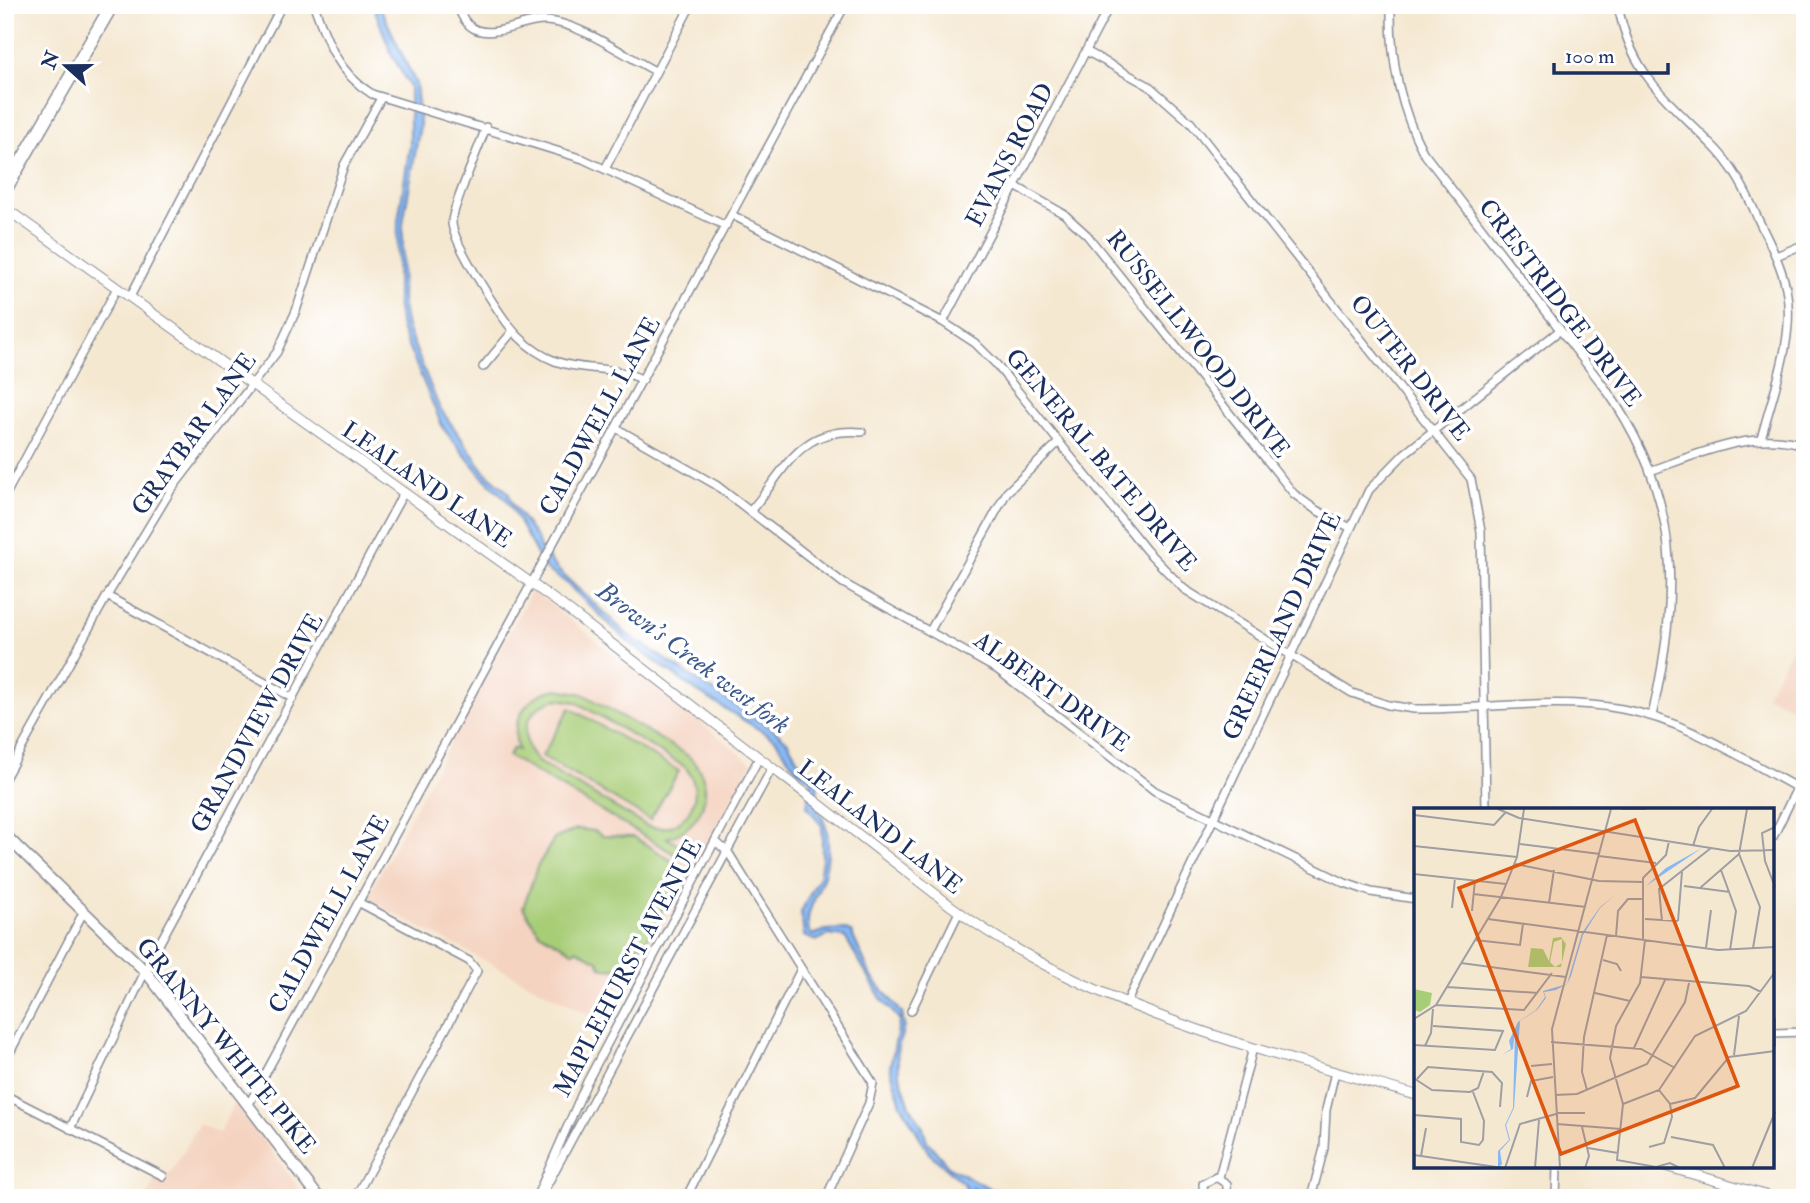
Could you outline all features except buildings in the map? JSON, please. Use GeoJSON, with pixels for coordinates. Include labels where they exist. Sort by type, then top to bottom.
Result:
{"type":"FeatureCollection","features":[{"type":"Feature","properties":{"kind":"main road"},"geometry":{"type":"LineString","coordinates":[[5,190],[112,5]]}},
{"type":"Feature","properties":{"kind":"main road","name":"GRANNY WHITE PIKE"},"geometry":{"type":"LineString","coordinates":[[5,835],[147,973],[320,1198]]}},
{"type":"Feature","properties":{"kind":"street"},"geometry":{"type":"LineString","coordinates":[[130,297],[282,5]]}},
{"type":"Feature","properties":{"kind":"street"},"geometry":{"type":"LineString","coordinates":[[314,5],[342,68],[353,81],[382,98],[486,127],[605,169],[726,226]]}},
{"type":"Feature","properties":{"kind":"street"},"geometry":{"type":"LineString","coordinates":[[457,5],[463,19],[475,30],[491,31],[535,21],[559,23],[655,71]]}},
{"type":"Feature","properties":{"kind":"street"},"geometry":{"type":"LineString","coordinates":[[605,169],[691,5]]}},
{"type":"Feature","properties":{"kind":"street","name":"CALDWELL LANE"},"geometry":{"type":"LineString","coordinates":[[248,1104],[845,5]]}},
{"type":"Feature","properties":{"kind":"street","name":"EVANS ROAD"},"geometry":{"type":"LineString","coordinates":[[943,322],[1110,5]]}},
{"type":"Feature","properties":{"kind":"street","name":"CRESTRIDGE DRIVE"},"geometry":{"type":"LineString","coordinates":[[1391,5],[1393,53],[1398,84],[1419,145],[1614,401],[1650,471],[1664,518],[1671,577],[1668,638],[1652,716]]}},
{"type":"Feature","properties":{"kind":"street"},"geometry":{"type":"LineString","coordinates":[[1618,5],[1627,41],[1641,70],[1664,99],[1730,165],[1776,257],[1787,289],[1788,320],[1760,439]]}},
{"type":"Feature","properties":{"kind":"street","name":"OUTER DRIVE"},"geometry":{"type":"LineString","coordinates":[[1086,51],[1149,86],[1191,122],[1471,479],[1477,497],[1481,531],[1486,808]]}},
{"type":"Feature","properties":{"kind":"street","name":"GRAYBAR LANE"},"geometry":{"type":"LineString","coordinates":[[5,778],[107,596],[171,490],[253,387],[289,327],[344,165],[382,98]]}},
{"type":"Feature","properties":{"kind":"street"},"geometry":{"type":"LineString","coordinates":[[486,127],[452,222],[463,250],[513,331],[540,353],[557,362],[576,368],[616,370],[643,380]]}},
{"type":"Feature","properties":{"kind":"street","name":"RUSSELLWOOD DRIVE"},"geometry":{"type":"LineString","coordinates":[[1015,186],[1064,214],[1080,228],[1294,494],[1316,510],[1349,527]]}},
{"type":"Feature","properties":{"kind":"street","name":"LEALAND LANE"},"geometry":{"type":"LineString","coordinates":[[5,208],[253,387],[531,582],[959,912],[1049,967],[1126,1004],[1253,1048],[1414,1094]]}},
{"type":"Feature","properties":{"kind":"street","name":"GENERAL BATE DRIVE"},"geometry":{"type":"LineString","coordinates":[[732,215],[943,322],[985,352],[1146,550],[1177,583],[1289,656],[1352,693],[1388,705],[1414,709],[1599,706],[1652,716],[1700,736],[1801,790]]}},
{"type":"Feature","properties":{"kind":"street"},"geometry":{"type":"LineString","coordinates":[[1776,257],[1805,244]]}},
{"type":"Feature","properties":{"kind":"street"},"geometry":{"type":"LineString","coordinates":[[5,496],[117,288]]}},
{"type":"Feature","properties":{"kind":"street"},"geometry":{"type":"LineString","coordinates":[[483,367],[513,331]]}},
{"type":"Feature","properties":{"kind":"street","name":"GREERLAND DRIVE"},"geometry":{"type":"LineString","coordinates":[[1126,1004],[1349,527],[1377,480],[1559,331]]}},
{"type":"Feature","properties":{"kind":"street","name":"ALBERT DRIVE"},"geometry":{"type":"LineString","coordinates":[[616,428],[705,477],[752,509],[835,578],[998,670],[1155,791],[1362,889],[1414,899]]}},
{"type":"Feature","properties":{"kind":"street"},"geometry":{"type":"LineString","coordinates":[[752,509],[811,439],[830,432],[862,432]]}},
{"type":"Feature","properties":{"kind":"street"},"geometry":{"type":"LineString","coordinates":[[1650,471],[1727,444],[1760,439],[1805,445]]}},
{"type":"Feature","properties":{"kind":"street"},"geometry":{"type":"LineString","coordinates":[[930,631],[1007,492],[1059,442]]}},
{"type":"Feature","properties":{"kind":"street","name":"GRANDVIEW DRIVE"},"geometry":{"type":"LineString","coordinates":[[70,1129],[162,937],[404,492]]}},
{"type":"Feature","properties":{"kind":"street"},"geometry":{"type":"LineString","coordinates":[[107,596],[293,698]]}},
{"type":"Feature","properties":{"kind":"street","name":"MAPLEHURST AVENUE"},"geometry":{"type":"LineString","coordinates":[[538,1198],[587,1082],[759,758]]}},
{"type":"Feature","properties":{"kind":"street","name":"MAPLEHURST AVENUE"},"geometry":{"type":"LineString","coordinates":[[538,1198],[772,768]]}},
{"type":"Feature","properties":{"kind":"street"},"geometry":{"type":"LineString","coordinates":[[1775,834],[1801,790]]}},
{"type":"Feature","properties":{"kind":"street"},"geometry":{"type":"LineString","coordinates":[[716,842],[728,852],[873,1083],[869,1104],[826,1198]]}},
{"type":"Feature","properties":{"kind":"street"},"geometry":{"type":"LineString","coordinates":[[355,1198],[477,971],[468,961],[358,902]]}},
{"type":"Feature","properties":{"kind":"street"},"geometry":{"type":"LineString","coordinates":[[5,1062],[84,911]]}},
{"type":"Feature","properties":{"kind":"street"},"geometry":{"type":"LineString","coordinates":[[911,1011],[959,912]]}},
{"type":"Feature","properties":{"kind":"street"},"geometry":{"type":"LineString","coordinates":[[686,1198],[801,969]]}},
{"type":"Feature","properties":{"kind":"street"},"geometry":{"type":"LineString","coordinates":[[1775,1033],[1805,1032]]}},
{"type":"Feature","properties":{"kind":"street"},"geometry":{"type":"LineString","coordinates":[[1219,1177],[1253,1048]]}},
{"type":"Feature","properties":{"kind":"street"},"geometry":{"type":"LineString","coordinates":[[1311,1198],[1324,1148],[1326,1110],[1335,1072]]}},
{"type":"Feature","properties":{"kind":"street"},"geometry":{"type":"LineString","coordinates":[[5,1095],[163,1176]]}},
{"type":"Feature","properties":{"kind":"street"},"geometry":{"type":"LineString","coordinates":[[1556,1198],[1557,1168]]}},
{"type":"Feature","properties":{"kind":"street"},"geometry":{"type":"LineString","coordinates":[[1672,1168],[1776,1198]]}},
{"type":"Feature","properties":{"kind":"street"},"geometry":{"type":"LineString","coordinates":[[1204,1198],[1202,1190],[1205,1181],[1219,1177]]}},
{"type":"Feature","properties":{"kind":"street"},"geometry":{"type":"LineString","coordinates":[[1219,1177],[1228,1185],[1227,1198]]}},
{"type":"Feature","properties":{"kind":"shaded area"},"geometry":{"type":"Polygon","coordinates":[[[532,590],[752,763],[611,1026],[366,899],[532,590]]]}},
{"type":"Feature","properties":{"kind":"shaded area"},"geometry":{"type":"Polygon","coordinates":[[[1805,624],[1805,714],[1766,695],[1805,624]]]}},
{"type":"Feature","properties":{"kind":"shaded area"},"geometry":{"type":"Polygon","coordinates":[[[236,1100],[305,1198],[146,1198],[160,1171],[170,1174],[199,1124],[219,1133],[236,1100]]]}},
{"type":"Feature","properties":{"kind":"green space"},"geometry":{"type":"Polygon","coordinates":[[[558,689],[583,694],[684,753],[695,763],[702,775],[704,801],[692,824],[667,838],[683,847],[678,856],[508,756],[513,748],[518,750],[516,728],[523,710],[538,696],[558,689]],[[558,699],[547,702],[532,715],[527,724],[527,743],[538,762],[647,826],[672,826],[681,820],[689,811],[695,790],[685,767],[576,702],[558,699]]]}},
{"type":"Feature","properties":{"kind":"green space"},"geometry":{"type":"Polygon","coordinates":[[[570,708],[679,771],[650,820],[542,756],[570,708]]]}},
{"type":"Feature","properties":{"kind":"green space"},"geometry":{"type":"Polygon","coordinates":[[[577,829],[594,831],[603,836],[634,837],[685,869],[643,946],[638,944],[621,967],[601,967],[598,961],[576,949],[574,952],[539,932],[523,908],[537,867],[554,839],[577,829]]]}},
{"type":"Feature","properties":{"kind":"water"},"geometry":{"type":"Polygon","coordinates":[[[373,5],[379,5],[416,84],[420,125],[403,223],[402,301],[407,328],[439,407],[486,473],[508,492],[513,505],[537,539],[540,548],[558,570],[628,635],[778,733],[788,742],[800,764],[814,773],[818,784],[816,808],[825,825],[828,856],[809,914],[809,932],[813,935],[826,930],[843,929],[851,932],[871,976],[902,1013],[904,1026],[897,1052],[899,1074],[910,1106],[922,1125],[927,1141],[949,1167],[1008,1198],[991,1198],[972,1187],[976,1198],[968,1198],[965,1185],[929,1153],[901,1104],[890,1067],[900,1020],[882,1000],[845,937],[828,935],[816,941],[804,936],[801,912],[819,877],[822,860],[822,826],[807,806],[812,781],[795,768],[776,740],[696,691],[627,641],[564,581],[545,569],[507,500],[481,475],[443,428],[401,329],[397,301],[398,221],[410,145],[410,87],[391,53],[373,5]]]}},
{"type":"Feature","properties":{"kind":"water label","name":"Brown's Creek west fork"},"geometry":{"type":"Point","coordinates":[693,658]}}]}
